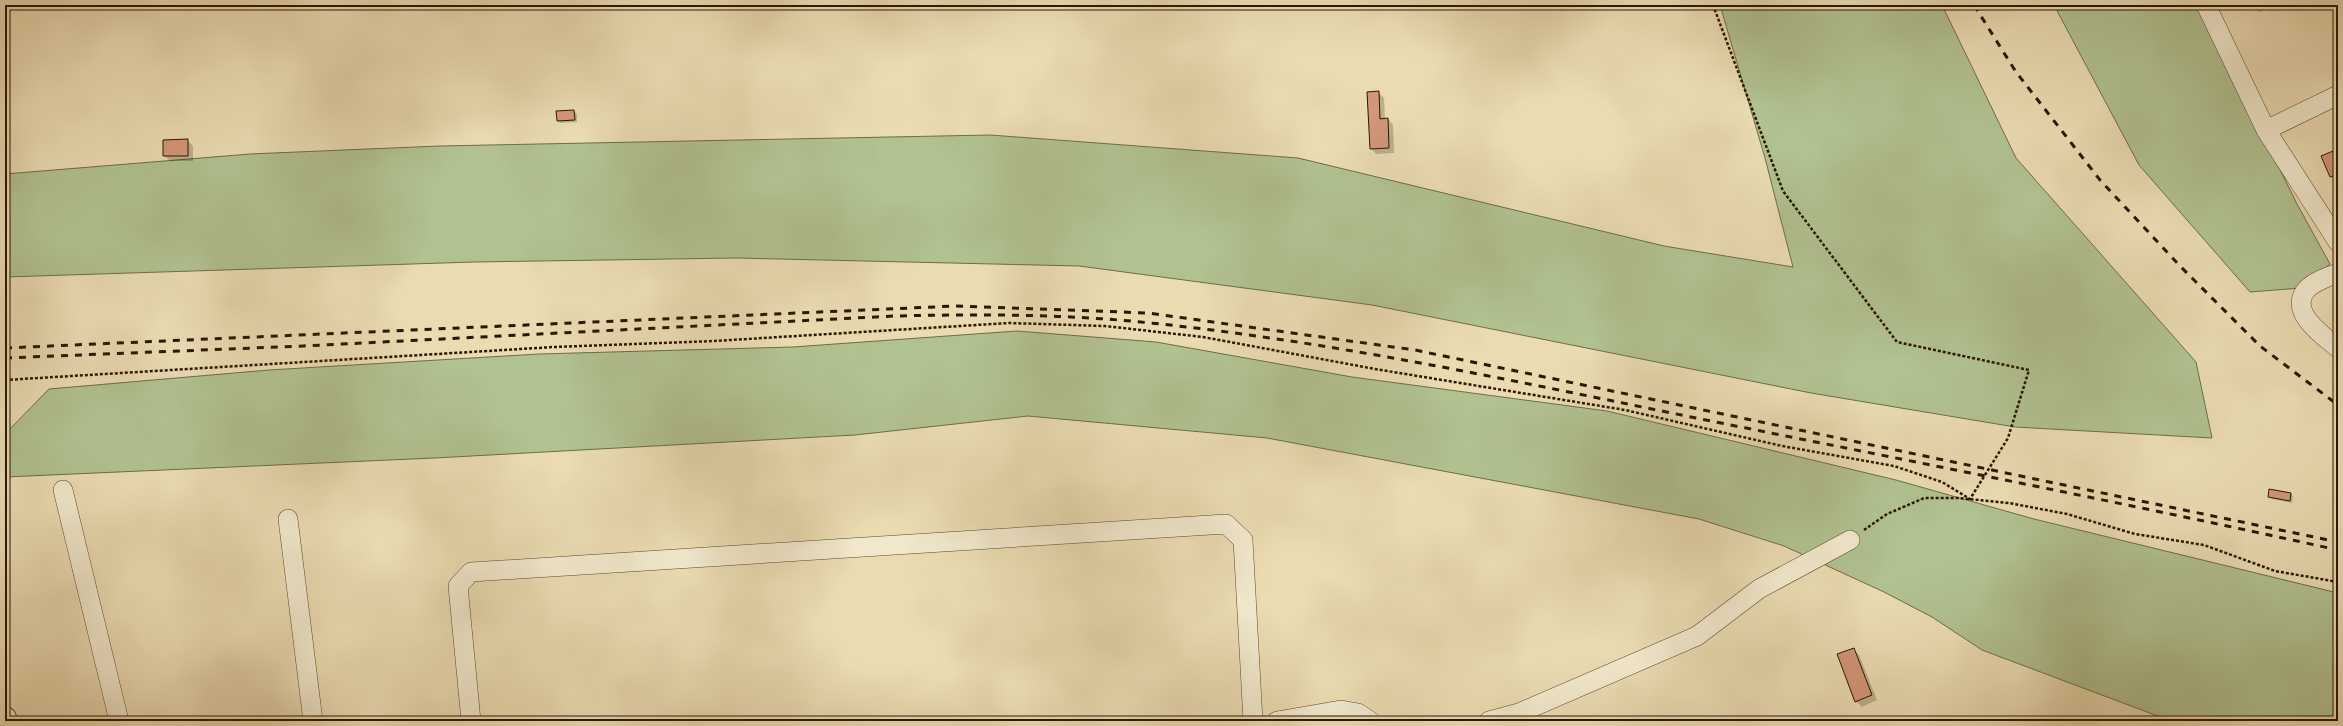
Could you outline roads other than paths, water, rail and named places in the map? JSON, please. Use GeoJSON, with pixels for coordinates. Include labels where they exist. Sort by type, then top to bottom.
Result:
{"type":"FeatureCollection","features":[{"type":"Feature","properties":{"kind":"street"},"geometry":{"type":"LineString","coordinates":[[2206,5],[2266,130],[2338,242]]}},
{"type":"Feature","properties":{"kind":"street"},"geometry":{"type":"LineString","coordinates":[[2266,130],[2338,95]]}},
{"type":"Feature","properties":{"kind":"street"},"geometry":{"type":"LineString","coordinates":[[2338,273],[2312,285],[2307,289],[2302,302],[2304,315],[2308,321],[2338,348]]}},
{"type":"Feature","properties":{"kind":"street"},"geometry":{"type":"LineString","coordinates":[[63,490],[118,721]]}},
{"type":"Feature","properties":{"kind":"street"},"geometry":{"type":"LineString","coordinates":[[288,519],[313,721]]}},
{"type":"Feature","properties":{"kind":"street"},"geometry":{"type":"LineString","coordinates":[[471,721],[458,586],[471,572],[1226,524],[1243,540],[1253,721]]}},
{"type":"Feature","properties":{"kind":"street"},"geometry":{"type":"LineString","coordinates":[[1489,721],[1519,713],[1697,636],[1759,589],[1850,540]]}},
{"type":"Feature","properties":{"kind":"street"},"geometry":{"type":"LineString","coordinates":[[1277,721],[1341,710],[1358,714],[1370,721]]}},
{"type":"Feature","properties":{"kind":"railway"},"geometry":{"type":"LineString","coordinates":[[1974,5],[2016,72],[2100,180],[2179,265],[2260,346],[2338,405]]}},
{"type":"Feature","properties":{"kind":"railway"},"geometry":{"type":"LineString","coordinates":[[5,348],[956,306],[1148,313],[1415,350],[2338,542]]}},
{"type":"Feature","properties":{"kind":"railway"},"geometry":{"type":"LineString","coordinates":[[5,358],[303,346],[895,316],[961,315],[1094,318],[1227,332],[1429,365],[2017,482],[2338,550]]}}]}
